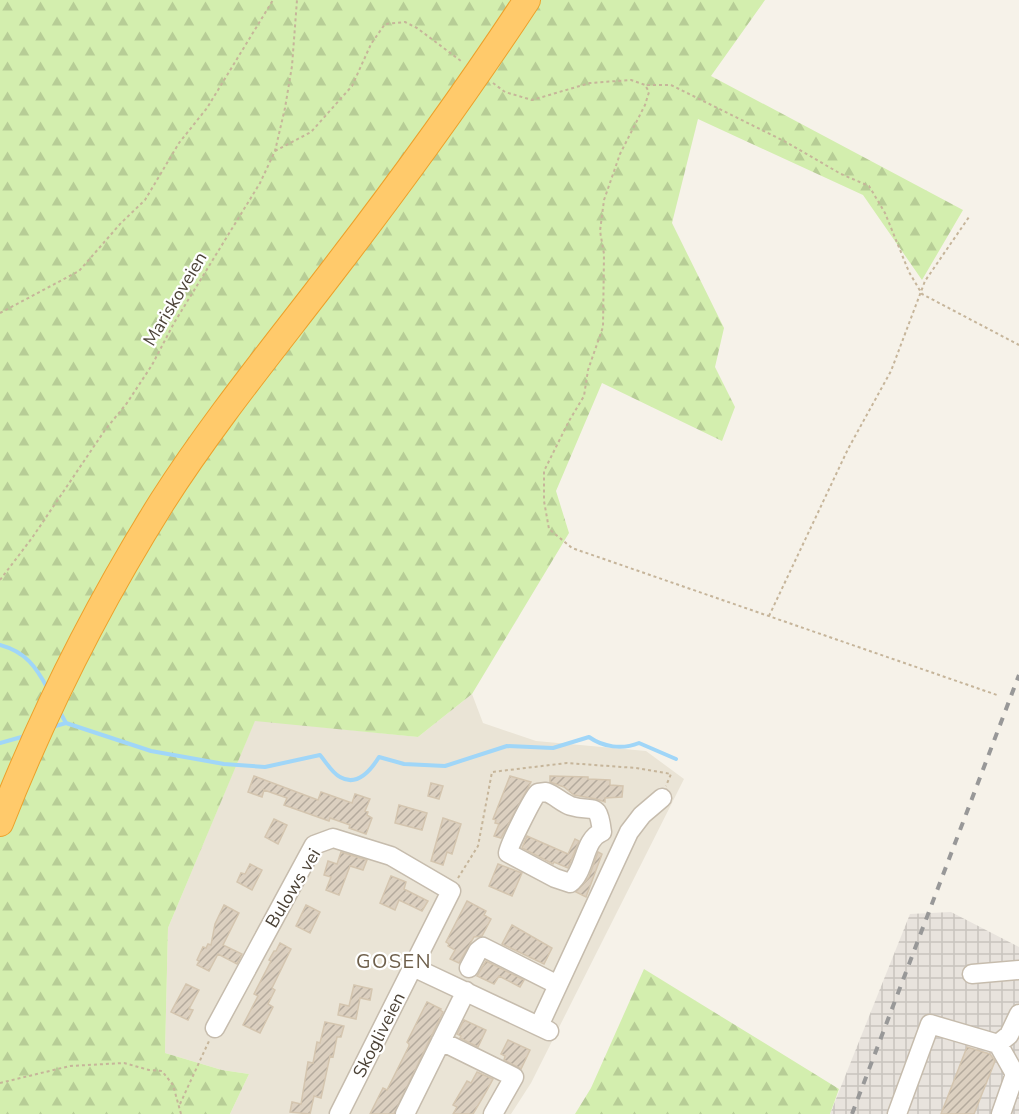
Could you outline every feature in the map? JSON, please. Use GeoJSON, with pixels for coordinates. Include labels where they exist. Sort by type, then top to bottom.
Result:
{"type":"FeatureCollection","features":[{"type":"Feature","properties":{"kind":"highway"},"geometry":{"type":"LineString","coordinates":[[0,800],[30,729],[62,663],[100,591],[156,496],[221,403],[401,166],[517,0]]}},
{"type":"Feature","properties":{"kind":"highway"},"geometry":{"type":"LineString","coordinates":[[0,823],[42,723],[83,639],[163,502],[246,383],[402,180],[470,86],[527,0]]}},
{"type":"Feature","properties":{"kind":"street"},"geometry":{"type":"LineString","coordinates":[[546,792],[570,806],[593,809],[598,813],[602,832],[593,838],[576,879],[570,884],[508,853],[508,848],[532,800],[538,793],[546,792]]}},
{"type":"Feature","properties":{"kind":"street"},"geometry":{"type":"LineString","coordinates":[[413,967],[544,1028],[558,985],[625,842],[642,815],[662,798]]}},
{"type":"Feature","properties":{"kind":"street"},"geometry":{"type":"LineString","coordinates":[[602,832],[625,842]]}},
{"type":"Feature","properties":{"kind":"street","name":"Bulows vei"},"geometry":{"type":"LineString","coordinates":[[215,1028],[314,845],[333,838],[391,856],[451,891]]}},
{"type":"Feature","properties":{"kind":"street","name":"Skogliveien"},"geometry":{"type":"LineString","coordinates":[[339,1114],[451,891]]}},
{"type":"Feature","properties":{"kind":"street"},"geometry":{"type":"LineString","coordinates":[[469,968],[478,951],[483,947],[558,985]]}},
{"type":"Feature","properties":{"kind":"street"},"geometry":{"type":"LineString","coordinates":[[972,974],[1019,970]]}},
{"type":"Feature","properties":{"kind":"street"},"geometry":{"type":"LineString","coordinates":[[405,1114],[466,992]]}},
{"type":"Feature","properties":{"kind":"street"},"geometry":{"type":"LineString","coordinates":[[998,1044],[1010,1035],[1019,1014]]}},
{"type":"Feature","properties":{"kind":"street"},"geometry":{"type":"LineString","coordinates":[[897,1114],[930,1024],[998,1044],[1015,1074],[1001,1114]]}},
{"type":"Feature","properties":{"kind":"street"},"geometry":{"type":"LineString","coordinates":[[441,1041],[514,1077],[493,1114]]}},
{"type":"Feature","properties":{"kind":"path"},"geometry":{"type":"LineString","coordinates":[[0,313],[79,271],[145,200],[179,143],[207,108],[273,0]]}},
{"type":"Feature","properties":{"kind":"path","name":"Mariskoveien"},"geometry":{"type":"LineString","coordinates":[[0,580],[32,538],[70,478],[134,393],[260,183],[274,151],[292,66],[297,0]]}},
{"type":"Feature","properties":{"kind":"path"},"geometry":{"type":"LineString","coordinates":[[274,151],[311,132],[352,86],[371,44],[385,24],[405,22],[417,28],[461,61]]}},
{"type":"Feature","properties":{"kind":"path"},"geometry":{"type":"LineString","coordinates":[[491,81],[505,92],[532,100],[590,83],[631,80],[645,85],[671,85],[784,141],[841,174],[869,186],[885,213],[909,272],[922,294],[1019,345]]}},
{"type":"Feature","properties":{"kind":"path"},"geometry":{"type":"LineString","coordinates":[[645,85],[649,92],[645,105],[620,154],[603,200],[600,231],[604,254],[603,327],[588,370],[584,396],[544,471],[544,501],[549,529],[572,548],[997,695]]}},
{"type":"Feature","properties":{"kind":"path"},"geometry":{"type":"LineString","coordinates":[[769,616],[848,449],[891,370],[922,294],[925,281],[969,217]]}},
{"type":"Feature","properties":{"kind":"path"},"geometry":{"type":"LineString","coordinates":[[179,1106],[215,1028]]}},
{"type":"Feature","properties":{"kind":"path"},"geometry":{"type":"LineString","coordinates":[[0,1083],[70,1066],[124,1063],[162,1071],[173,1085],[181,1114]]}},
{"type":"Feature","properties":{"kind":"shaded area"},"geometry":{"type":"Polygon","coordinates":[[[472,694],[483,723],[536,741],[646,751],[684,779],[531,1083],[511,1114],[230,1114],[249,1074],[222,1070],[165,1053],[168,928],[255,720],[418,737],[472,694]]]}},
{"type":"Feature","properties":{"kind":"shaded area"},"geometry":{"type":"Polygon","coordinates":[[[951,912],[1019,947],[1019,1114],[830,1114],[910,914],[951,912]]]}},
{"type":"Feature","properties":{"kind":"green space"},"geometry":{"type":"Polygon","coordinates":[[[0,0],[765,0],[711,76],[963,210],[922,280],[863,195],[698,119],[672,223],[724,328],[715,367],[735,407],[722,441],[602,383],[556,491],[569,533],[472,694],[418,737],[255,721],[168,928],[165,1053],[222,1070],[249,1074],[230,1114],[0,1114],[0,0]]]}},
{"type":"Feature","properties":{"kind":"green space"},"geometry":{"type":"Polygon","coordinates":[[[644,969],[839,1089],[830,1114],[575,1114],[591,1088],[644,969]]]}},
{"type":"Feature","properties":{"kind":"building"},"geometry":{"type":"Polygon","coordinates":[[[254,776],[318,800],[321,792],[352,803],[355,794],[370,799],[365,811],[372,818],[366,834],[349,828],[350,825],[330,818],[329,821],[284,805],[287,798],[264,790],[262,797],[248,792],[254,776]]]}},
{"type":"Feature","properties":{"kind":"building"},"geometry":{"type":"Polygon","coordinates":[[[510,776],[531,782],[501,838],[494,836],[499,824],[493,819],[510,776]]]}},
{"type":"Feature","properties":{"kind":"building"},"geometry":{"type":"Polygon","coordinates":[[[550,776],[610,780],[610,785],[623,786],[622,797],[605,798],[605,802],[574,795],[564,787],[550,782],[550,776]]]}},
{"type":"Feature","properties":{"kind":"building"},"geometry":{"type":"Polygon","coordinates":[[[431,783],[443,786],[439,799],[428,796],[431,783]]]}},
{"type":"Feature","properties":{"kind":"building"},"geometry":{"type":"Polygon","coordinates":[[[399,805],[427,813],[422,830],[395,823],[399,805]]]}},
{"type":"Feature","properties":{"kind":"building"},"geometry":{"type":"Polygon","coordinates":[[[443,818],[461,824],[452,854],[447,852],[443,865],[431,861],[443,818]]]}},
{"type":"Feature","properties":{"kind":"building"},"geometry":{"type":"Polygon","coordinates":[[[274,819],[287,825],[278,844],[265,837],[274,819]]]}},
{"type":"Feature","properties":{"kind":"building"},"geometry":{"type":"Polygon","coordinates":[[[527,836],[568,854],[575,839],[579,841],[568,868],[554,862],[553,864],[522,848],[527,836]]]}},
{"type":"Feature","properties":{"kind":"building"},"geometry":{"type":"Polygon","coordinates":[[[341,852],[367,860],[363,870],[350,866],[339,895],[326,890],[331,877],[324,875],[328,861],[337,864],[341,852]]]}},
{"type":"Feature","properties":{"kind":"building"},"geometry":{"type":"Polygon","coordinates":[[[598,852],[602,854],[586,897],[576,892],[589,877],[598,852]]]}},
{"type":"Feature","properties":{"kind":"building"},"geometry":{"type":"Polygon","coordinates":[[[250,864],[262,870],[252,890],[237,882],[241,873],[245,874],[250,864]]]}},
{"type":"Feature","properties":{"kind":"building"},"geometry":{"type":"Polygon","coordinates":[[[498,864],[522,873],[512,896],[489,886],[498,864]]]}},
{"type":"Feature","properties":{"kind":"building"},"geometry":{"type":"Polygon","coordinates":[[[391,876],[406,882],[404,889],[428,901],[422,911],[399,900],[395,910],[380,903],[391,876]]]}},
{"type":"Feature","properties":{"kind":"building"},"geometry":{"type":"Polygon","coordinates":[[[467,901],[486,911],[484,915],[491,919],[482,936],[474,937],[459,963],[450,959],[455,950],[446,942],[467,901]]]}},
{"type":"Feature","properties":{"kind":"building"},"geometry":{"type":"Polygon","coordinates":[[[224,905],[239,913],[223,945],[242,954],[237,964],[218,954],[209,971],[197,965],[199,961],[197,960],[203,947],[211,945],[215,924],[224,905]]]}},
{"type":"Feature","properties":{"kind":"building"},"geometry":{"type":"Polygon","coordinates":[[[306,905],[320,912],[310,933],[296,926],[306,905]]]}},
{"type":"Feature","properties":{"kind":"building"},"geometry":{"type":"Polygon","coordinates":[[[512,925],[552,948],[544,964],[502,944],[512,925]]]}},
{"type":"Feature","properties":{"kind":"building"},"geometry":{"type":"Polygon","coordinates":[[[280,943],[291,949],[272,988],[275,990],[268,1004],[273,1007],[260,1033],[243,1025],[258,996],[254,994],[271,961],[269,960],[280,943]]]}},
{"type":"Feature","properties":{"kind":"building"},"geometry":{"type":"Polygon","coordinates":[[[486,961],[524,980],[520,987],[499,976],[494,984],[477,976],[486,961]]]}},
{"type":"Feature","properties":{"kind":"building"},"geometry":{"type":"Polygon","coordinates":[[[186,984],[199,990],[189,1009],[193,1010],[188,1020],[171,1012],[186,984]]]}},
{"type":"Feature","properties":{"kind":"building"},"geometry":{"type":"Polygon","coordinates":[[[354,985],[372,989],[370,1000],[360,998],[356,1019],[338,1015],[340,1004],[349,1006],[354,985]]]}},
{"type":"Feature","properties":{"kind":"building"},"geometry":{"type":"Polygon","coordinates":[[[427,1002],[443,1012],[394,1114],[370,1114],[383,1088],[387,1090],[409,1046],[407,1042],[427,1002]]]}},
{"type":"Feature","properties":{"kind":"building"},"geometry":{"type":"Polygon","coordinates":[[[464,1020],[486,1030],[478,1047],[460,1038],[461,1036],[457,1034],[464,1020]]]}},
{"type":"Feature","properties":{"kind":"building"},"geometry":{"type":"Polygon","coordinates":[[[325,1022],[344,1026],[341,1037],[337,1037],[333,1057],[330,1056],[321,1098],[314,1096],[310,1114],[290,1112],[292,1102],[301,1104],[308,1062],[313,1063],[317,1042],[320,1043],[325,1022]]]}},
{"type":"Feature","properties":{"kind":"building"},"geometry":{"type":"Polygon","coordinates":[[[508,1040],[530,1050],[521,1069],[504,1060],[505,1056],[501,1054],[508,1040]]]}},
{"type":"Feature","properties":{"kind":"building"},"geometry":{"type":"Polygon","coordinates":[[[967,1047],[990,1054],[995,1061],[974,1114],[941,1114],[967,1047]]]}},
{"type":"Feature","properties":{"kind":"building"},"geometry":{"type":"Polygon","coordinates":[[[477,1072],[493,1079],[486,1092],[473,1114],[453,1114],[457,1107],[453,1105],[467,1081],[471,1083],[477,1072]]]}},
{"type":"Feature","properties":{"kind":"waterway"},"geometry":{"type":"LineString","coordinates":[[0,645],[17,652],[29,661],[48,689]]}},
{"type":"Feature","properties":{"kind":"waterway"},"geometry":{"type":"LineString","coordinates":[[60,712],[66,723],[151,751],[224,764],[265,767],[320,755],[334,773],[346,780],[363,776],[379,757],[404,764],[445,766],[507,746],[553,748],[589,737],[613,746],[639,743],[676,759]]}},
{"type":"Feature","properties":{"kind":"waterway"},"geometry":{"type":"LineString","coordinates":[[52,727],[66,723]]}},
{"type":"Feature","properties":{"kind":"waterway"},"geometry":{"type":"LineString","coordinates":[[0,743],[25,736]]}},
{"type":"Feature","properties":{"kind":"railway"},"geometry":{"type":"LineString","coordinates":[[852,1114],[1019,675]]}},
{"type":"Feature","properties":{"kind":"district","name":"GOSEN"},"geometry":{"type":"Point","coordinates":[394,961]}}]}
